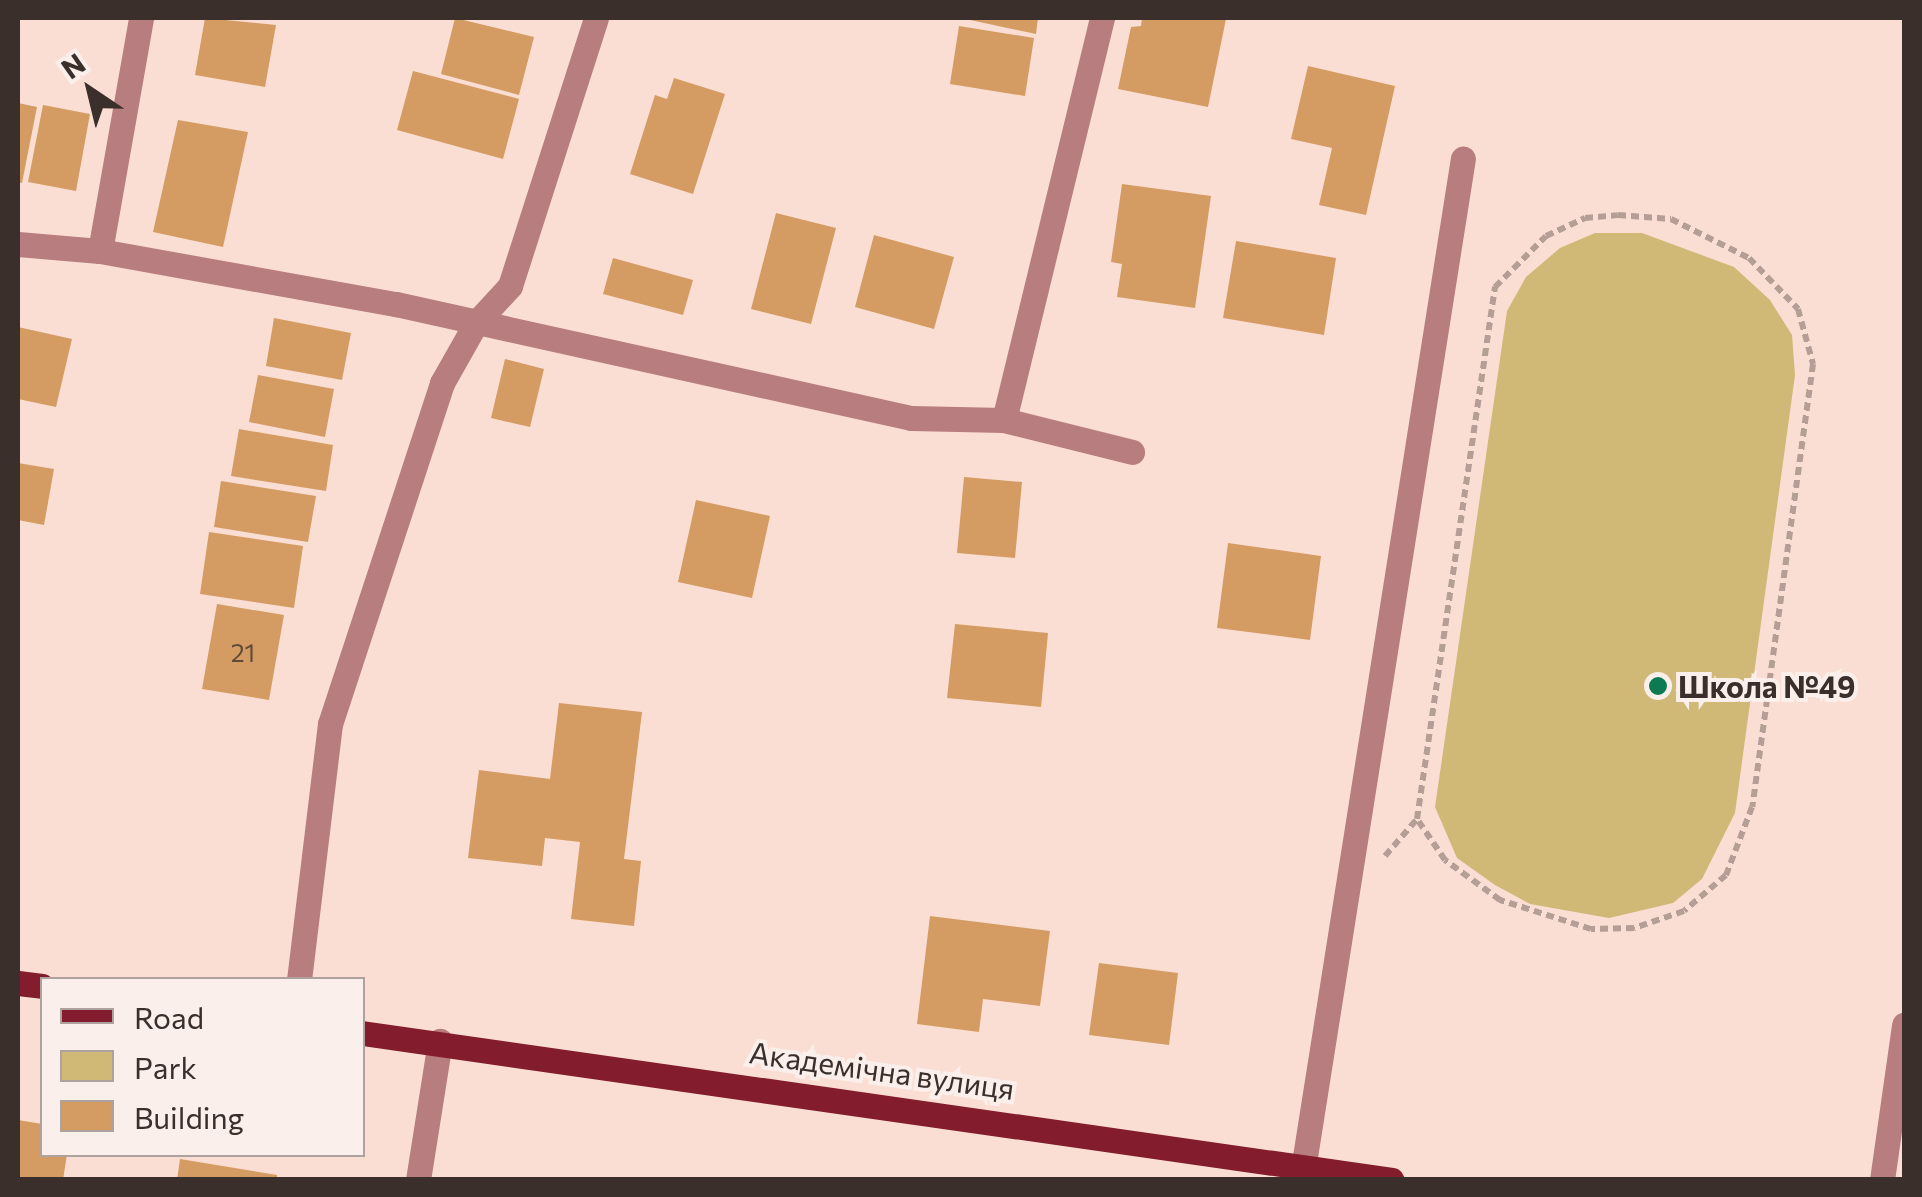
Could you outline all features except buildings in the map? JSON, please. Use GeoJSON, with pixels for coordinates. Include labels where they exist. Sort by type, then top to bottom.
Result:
{"type":"FeatureCollection","features":[{"type":"Feature","properties":{"kind":"main road","name":"Академічна вулиця"},"geometry":{"type":"LineString","coordinates":[[365,1032],[1304,1163],[1392,1180]]}},
{"type":"Feature","properties":{"kind":"street"},"geometry":{"type":"LineString","coordinates":[[100,251],[140,18]]}},
{"type":"Feature","properties":{"kind":"street"},"geometry":{"type":"LineString","coordinates":[[299,977],[330,724],[442,382],[476,322],[510,286],[596,18]]}},
{"type":"Feature","properties":{"kind":"street"},"geometry":{"type":"LineString","coordinates":[[1004,420],[1102,18]]}},
{"type":"Feature","properties":{"kind":"street"},"geometry":{"type":"LineString","coordinates":[[1304,1163],[1463,158]]}},
{"type":"Feature","properties":{"kind":"street"},"geometry":{"type":"LineString","coordinates":[[18,244],[100,251],[476,322],[911,418],[1004,420],[1132,452]]}},
{"type":"Feature","properties":{"kind":"street"},"geometry":{"type":"LineString","coordinates":[[1882,1180],[1904,1024]]}},
{"type":"Feature","properties":{"kind":"street"},"geometry":{"type":"LineString","coordinates":[[418,1180],[440,1042]]}},
{"type":"Feature","properties":{"kind":"path"},"geometry":{"type":"LineString","coordinates":[[1585,218],[1671,219],[1706,231],[1766,271],[1798,309],[1810,338],[1813,364],[1752,807],[1726,875],[1684,912],[1620,928],[1536,916],[1500,900],[1445,860],[1417,819],[1495,287],[1532,246],[1585,218]]}},
{"type":"Feature","properties":{"kind":"green space"},"geometry":{"type":"Polygon","coordinates":[[[1595,233],[1642,233],[1734,267],[1770,300],[1792,335],[1795,375],[1735,813],[1702,879],[1673,903],[1609,918],[1530,904],[1495,885],[1457,858],[1435,807],[1507,311],[1526,277],[1560,248],[1595,233]]]}},
{"type":"Feature","properties":{"kind":"place","name":"Школа №49"},"geometry":{"type":"Point","coordinates":[1658,686]}}]}
